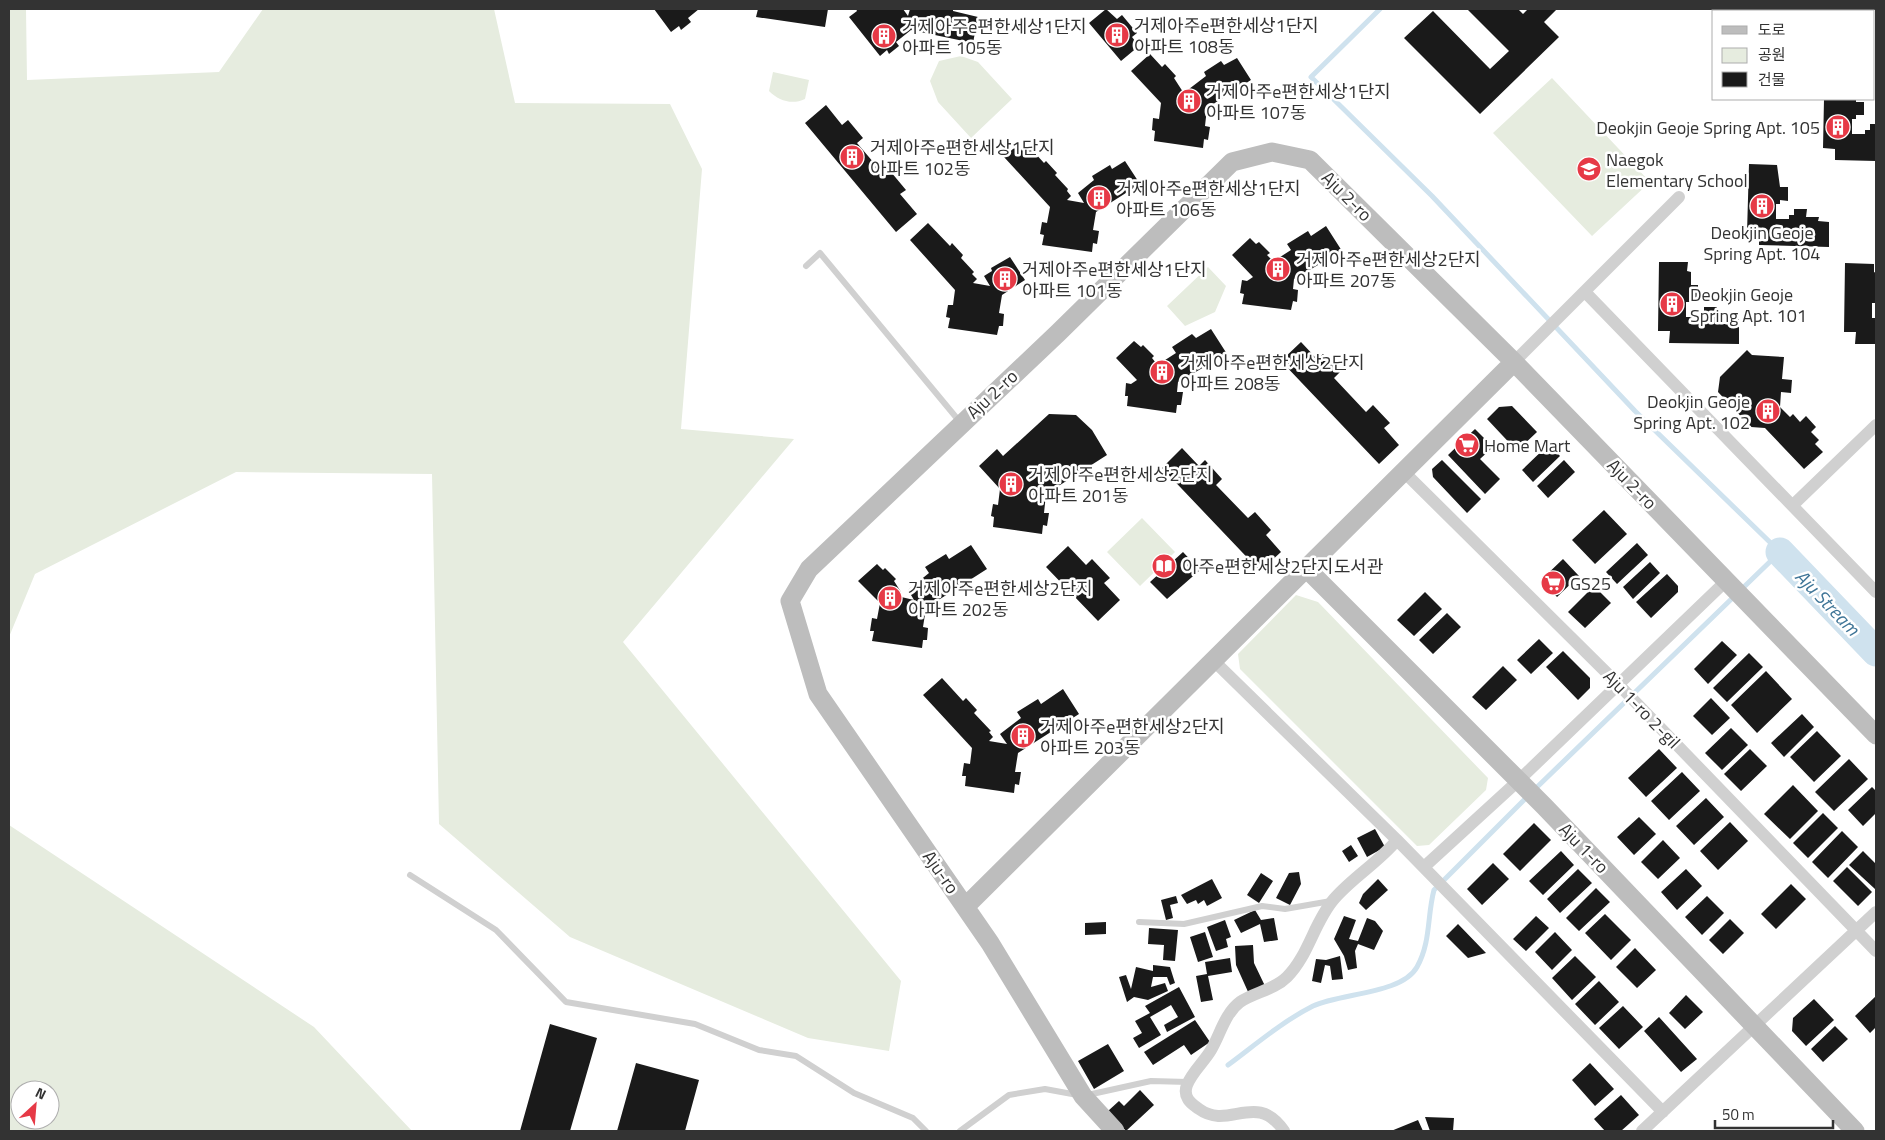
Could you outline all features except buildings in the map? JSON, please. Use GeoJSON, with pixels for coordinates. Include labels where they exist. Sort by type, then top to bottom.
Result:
{"type":"FeatureCollection","features":[{"type":"Feature","properties":{"kind":"street","name":"Aju 2-ro"},"geometry":{"type":"LineString","coordinates":[[790,601],[809,569],[1058,333],[1232,162],[1272,152],[1310,160],[1514,362],[1876,735]]}},
{"type":"Feature","properties":{"kind":"street"},"geometry":{"type":"LineString","coordinates":[[965,907],[1680,197]]}},
{"type":"Feature","properties":{"kind":"street"},"geometry":{"type":"LineString","coordinates":[[1584,292],[1876,592]]}},
{"type":"Feature","properties":{"kind":"street"},"geometry":{"type":"LineString","coordinates":[[1793,505],[1876,425]]}},
{"type":"Feature","properties":{"kind":"street","name":"Aju 1-ro 2-gil"},"geometry":{"type":"LineString","coordinates":[[1404,472],[1618,684],[1876,951]]}},
{"type":"Feature","properties":{"kind":"street","name":"Aju 1-ro"},"geometry":{"type":"LineString","coordinates":[[1307,569],[1544,806],[1855,1131]]}},
{"type":"Feature","properties":{"kind":"street"},"geometry":{"type":"LineString","coordinates":[[1424,867],[1518,781],[1726,581]]}},
{"type":"Feature","properties":{"kind":"street","name":"Aju-ro"},"geometry":{"type":"LineString","coordinates":[[790,601],[818,694],[990,943],[1083,1096],[1114,1131]]}},
{"type":"Feature","properties":{"kind":"street"},"geometry":{"type":"LineString","coordinates":[[1214,661],[1451,894],[1663,1112]]}},
{"type":"Feature","properties":{"kind":"street"},"geometry":{"type":"LineString","coordinates":[[1284,1131],[1278,1122],[1251,1110],[1223,1117],[1213,1117],[1203,1112],[1188,1099],[1185,1091],[1188,1082],[1211,1050],[1232,1010],[1241,1002],[1286,978],[1297,966],[1332,901],[1348,884],[1387,852],[1397,840]]}},
{"type":"Feature","properties":{"kind":"street"},"geometry":{"type":"LineString","coordinates":[[1642,1131],[1876,912]]}},
{"type":"Feature","properties":{"kind":"lane"},"geometry":{"type":"LineString","coordinates":[[806,266],[820,253],[961,423]]}},
{"type":"Feature","properties":{"kind":"lane"},"geometry":{"type":"LineString","coordinates":[[410,876],[496,930],[566,1002],[695,1024],[759,1050],[796,1056],[854,1093],[913,1118],[926,1131]]}},
{"type":"Feature","properties":{"kind":"lane"},"geometry":{"type":"LineString","coordinates":[[1139,922],[1184,924],[1262,906],[1285,909],[1332,901]]}},
{"type":"Feature","properties":{"kind":"lane"},"geometry":{"type":"LineString","coordinates":[[960,1131],[1009,1095],[1045,1089],[1083,1096],[1150,1081],[1188,1082]]}},
{"type":"Feature","properties":{"kind":"green space"},"geometry":{"type":"Polygon","coordinates":[[[9,9],[26,9],[27,80],[219,72],[263,9],[494,9],[515,103],[670,104],[702,169],[681,429],[794,439],[623,642],[901,981],[889,1051],[808,1038],[570,937],[439,824],[432,474],[236,472],[35,574],[9,637],[9,9]]]}},
{"type":"Feature","properties":{"kind":"green space"},"geometry":{"type":"Polygon","coordinates":[[[961,56],[978,62],[1012,99],[971,138],[938,102],[930,81],[939,61],[961,56]]]}},
{"type":"Feature","properties":{"kind":"green space"},"geometry":{"type":"Polygon","coordinates":[[[773,72],[809,80],[805,99],[795,102],[781,100],[769,91],[773,72]]]}},
{"type":"Feature","properties":{"kind":"green space"},"geometry":{"type":"Polygon","coordinates":[[[1552,78],[1650,182],[1592,236],[1493,133],[1552,78]]]}},
{"type":"Feature","properties":{"kind":"green space"},"geometry":{"type":"Polygon","coordinates":[[[1208,267],[1226,286],[1215,312],[1185,326],[1167,306],[1208,267]]]}},
{"type":"Feature","properties":{"kind":"green space"},"geometry":{"type":"Polygon","coordinates":[[[1142,518],[1175,552],[1140,586],[1107,552],[1142,518]]]}},
{"type":"Feature","properties":{"kind":"green space"},"geometry":{"type":"Polygon","coordinates":[[[1296,595],[1318,602],[1488,778],[1486,790],[1429,845],[1417,846],[1240,669],[1238,654],[1296,595]]]}},
{"type":"Feature","properties":{"kind":"green space"},"geometry":{"type":"Polygon","coordinates":[[[9,825],[314,1027],[412,1131],[9,1131],[9,825]]]}},
{"type":"Feature","properties":{"kind":"waterway"},"geometry":{"type":"LineString","coordinates":[[1380,9],[1311,77],[1432,196],[1635,411],[1780,552],[1534,790]]}},
{"type":"Feature","properties":{"kind":"waterway","name":"Aju Stream"},"geometry":{"type":"LineString","coordinates":[[1780,552],[1876,652]]}},
{"type":"Feature","properties":{"kind":"waterway"},"geometry":{"type":"LineString","coordinates":[[1228,1065],[1280,1026],[1313,1006],[1385,988],[1409,976],[1417,967],[1425,948],[1434,890],[1528,796]]}},
{"type":"Feature","properties":{"kind":"place","name":"거제아주e편한세상1단지 아파트 108동"},"geometry":{"type":"Point","coordinates":[1117,35]}},
{"type":"Feature","properties":{"kind":"place","name":"거제아주e편한세상1단지 아파트 105동"},"geometry":{"type":"Point","coordinates":[884,36]}},
{"type":"Feature","properties":{"kind":"place","name":"거제아주e편한세상1단지 아파트 107동"},"geometry":{"type":"Point","coordinates":[1189,101]}},
{"type":"Feature","properties":{"kind":"place","name":"Deokjin Geoje Spring Apt. 105"},"geometry":{"type":"Point","coordinates":[1838,127]}},
{"type":"Feature","properties":{"kind":"place","name":"거제아주e편한세상1단지 아파트 102동"},"geometry":{"type":"Point","coordinates":[852,157]}},
{"type":"Feature","properties":{"kind":"place","name":"Naegok Elementary School"},"geometry":{"type":"Point","coordinates":[1589,169]}},
{"type":"Feature","properties":{"kind":"place","name":"거제아주e편한세상1단지 아파트 106동"},"geometry":{"type":"Point","coordinates":[1099,198]}},
{"type":"Feature","properties":{"kind":"place","name":"Deokjin Geoje Spring Apt. 104"},"geometry":{"type":"Point","coordinates":[1762,206]}},
{"type":"Feature","properties":{"kind":"place","name":"거제아주e편한세상2단지 아파트 207동"},"geometry":{"type":"Point","coordinates":[1278,269]}},
{"type":"Feature","properties":{"kind":"place","name":"거제아주e편한세상1단지 아파트 101동"},"geometry":{"type":"Point","coordinates":[1005,279]}},
{"type":"Feature","properties":{"kind":"place","name":"Deokjin Geoje Spring Apt. 101"},"geometry":{"type":"Point","coordinates":[1672,304]}},
{"type":"Feature","properties":{"kind":"place","name":"거제아주e편한세상2단지 아파트 208동"},"geometry":{"type":"Point","coordinates":[1162,372]}},
{"type":"Feature","properties":{"kind":"place","name":"Deokjin Geoje Spring Apt. 102"},"geometry":{"type":"Point","coordinates":[1768,411]}},
{"type":"Feature","properties":{"kind":"place","name":"Home Mart"},"geometry":{"type":"Point","coordinates":[1467,445]}},
{"type":"Feature","properties":{"kind":"place","name":"거제아주e편한세상2단지 아파트 201동"},"geometry":{"type":"Point","coordinates":[1011,484]}},
{"type":"Feature","properties":{"kind":"place","name":"아주e편한세상2단지도서관"},"geometry":{"type":"Point","coordinates":[1164,566]}},
{"type":"Feature","properties":{"kind":"place","name":"GS25"},"geometry":{"type":"Point","coordinates":[1553,583]}},
{"type":"Feature","properties":{"kind":"place","name":"거제아주e편한세상2단지 아파트 202동"},"geometry":{"type":"Point","coordinates":[890,598]}},
{"type":"Feature","properties":{"kind":"place","name":"거제아주e편한세상2단지 아파트 203동"},"geometry":{"type":"Point","coordinates":[1023,736]}}]}
